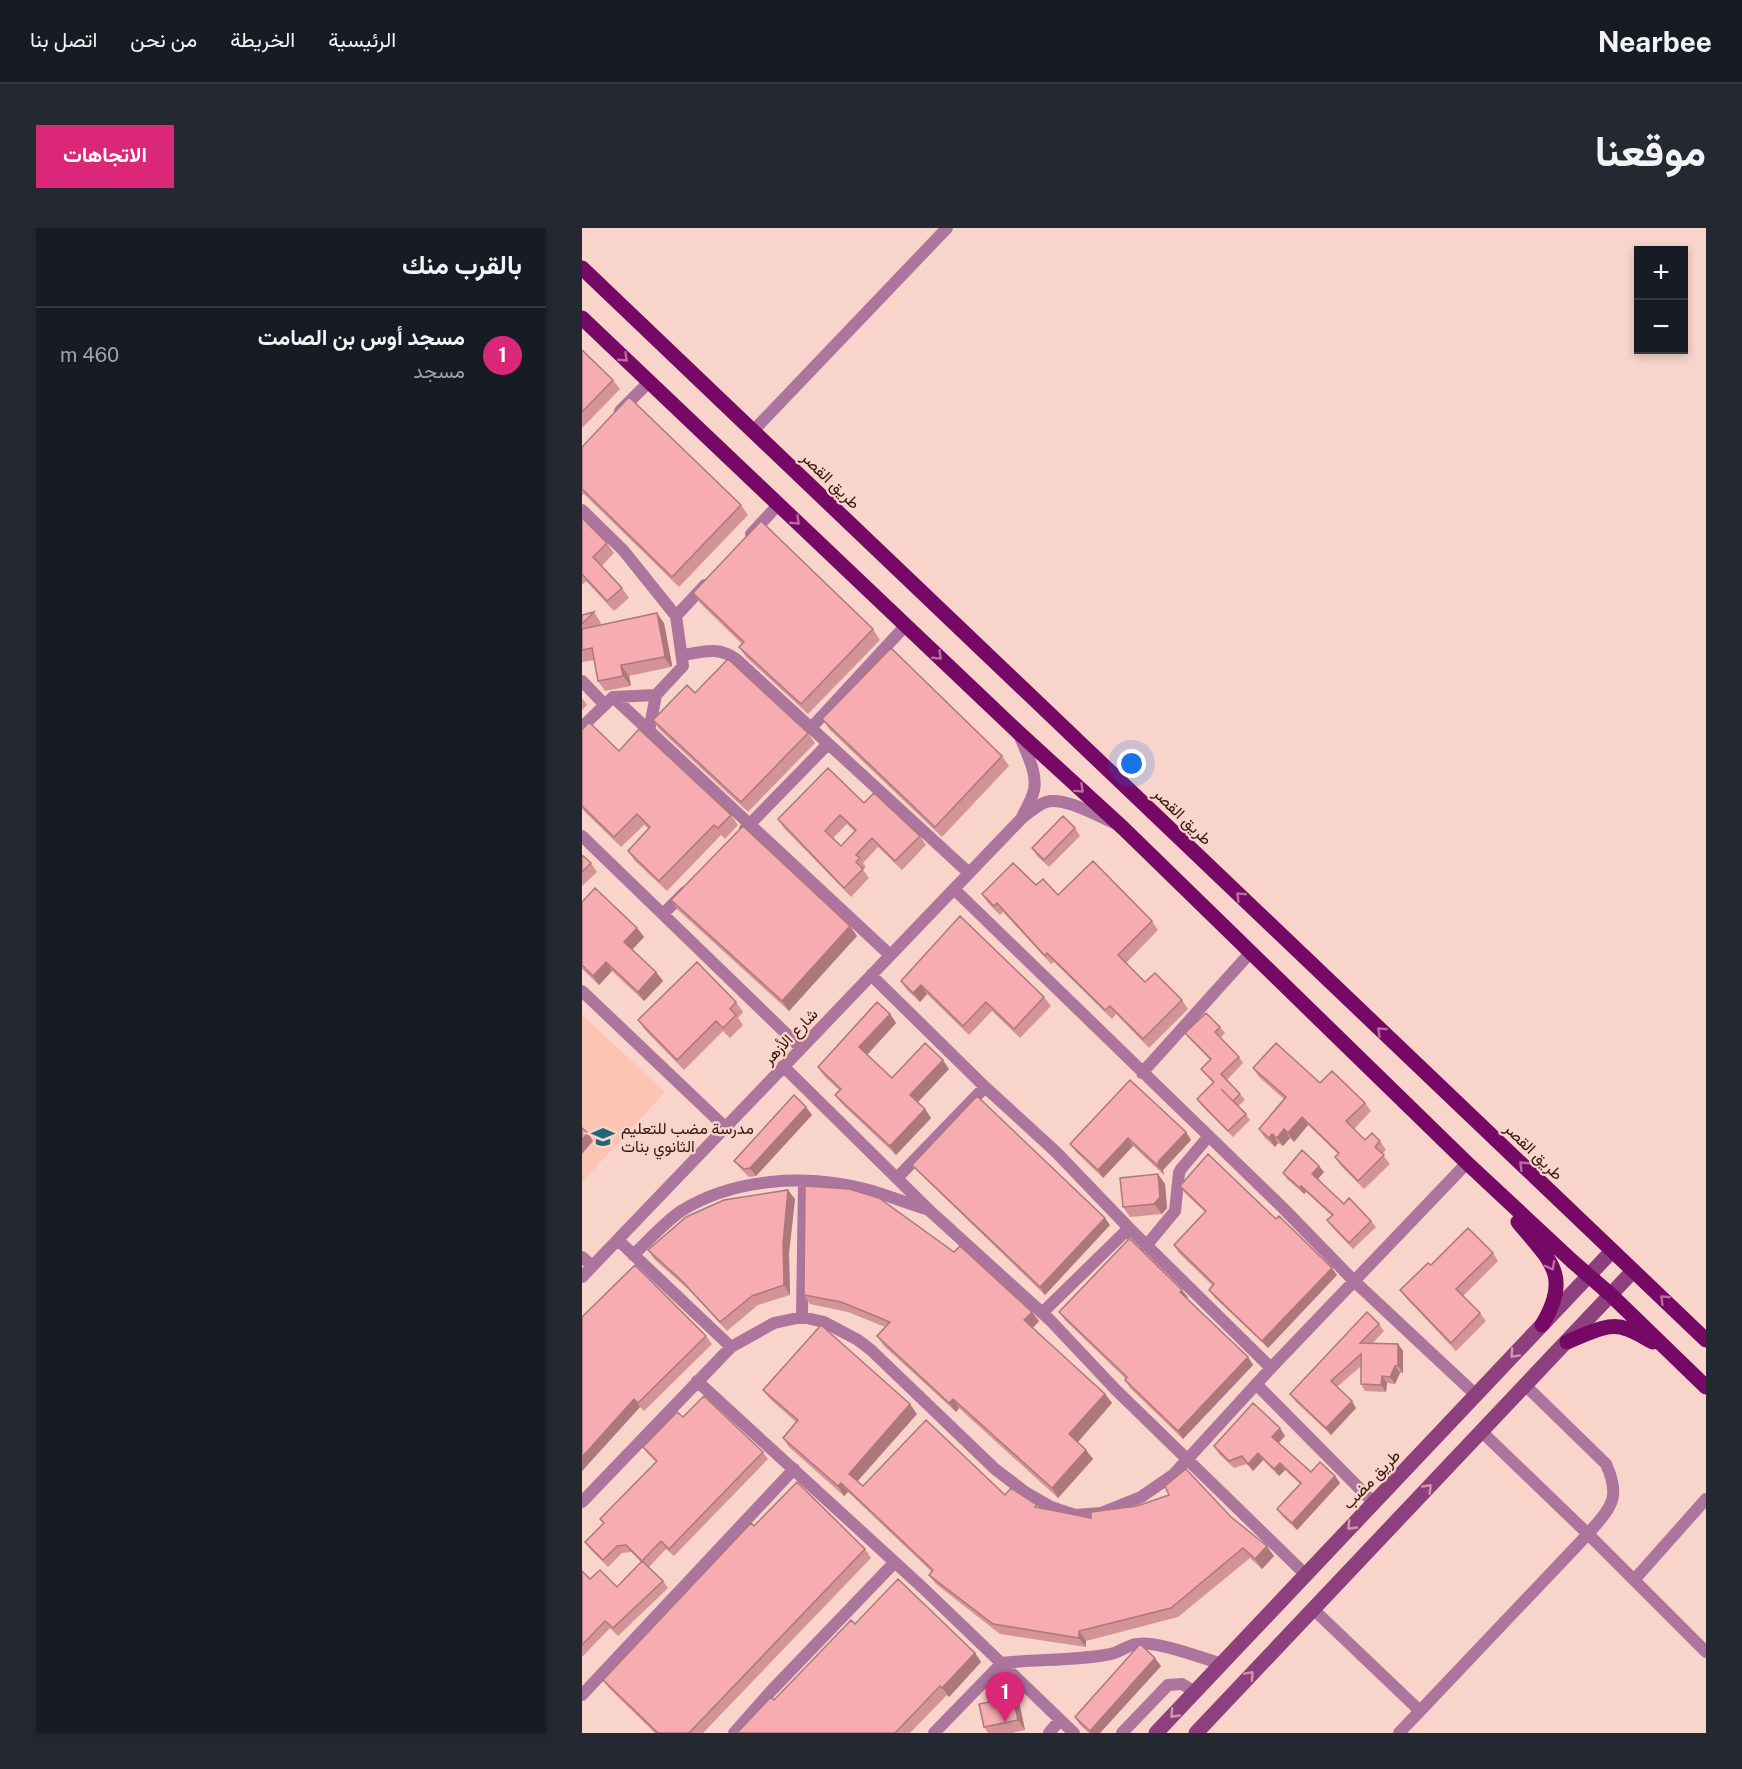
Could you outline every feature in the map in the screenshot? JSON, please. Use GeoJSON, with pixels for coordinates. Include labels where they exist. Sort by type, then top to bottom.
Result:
{"type":"FeatureCollection","features":[{"type":"Feature","properties":{"kind":"main road","name":"طريق القصر"},"geometry":{"type":"LineString","coordinates":[[582,268],[1706,1340]]}},
{"type":"Feature","properties":{"kind":"main road"},"geometry":{"type":"LineString","coordinates":[[582,318],[1018,732],[1123,828],[1467,1163],[1611,1295],[1706,1387]]}},
{"type":"Feature","properties":{"kind":"main road"},"geometry":{"type":"LineString","coordinates":[[1491,1186],[1548,1259],[1556,1274],[1557,1290],[1552,1307],[1542,1325]]}},
{"type":"Feature","properties":{"kind":"main road","name":"طريق مضب"},"geometry":{"type":"LineString","coordinates":[[1156,1733],[1612,1251]]}},
{"type":"Feature","properties":{"kind":"main road"},"geometry":{"type":"LineString","coordinates":[[1196,1733],[1634,1271]]}},
{"type":"Feature","properties":{"kind":"main road"},"geometry":{"type":"LineString","coordinates":[[1567,1342],[1607,1327],[1617,1326],[1627,1328],[1669,1350]]}},
{"type":"Feature","properties":{"kind":"street"},"geometry":{"type":"LineString","coordinates":[[753,431],[947,228]]}},
{"type":"Feature","properties":{"kind":"street"},"geometry":{"type":"LineString","coordinates":[[607,423],[649,382]]}},
{"type":"Feature","properties":{"kind":"street"},"geometry":{"type":"LineString","coordinates":[[739,547],[779,504]]}},
{"type":"Feature","properties":{"kind":"street"},"geometry":{"type":"LineString","coordinates":[[582,510],[623,550],[676,616],[683,655],[682,668],[656,695],[649,731]]}},
{"type":"Feature","properties":{"kind":"street"},"geometry":{"type":"LineString","coordinates":[[676,616],[716,573]]}},
{"type":"Feature","properties":{"kind":"street"},"geometry":{"type":"LineString","coordinates":[[811,728],[906,625]]}},
{"type":"Feature","properties":{"kind":"street"},"geometry":{"type":"LineString","coordinates":[[683,655],[719,650],[727,652],[969,873]]}},
{"type":"Feature","properties":{"kind":"street"},"geometry":{"type":"LineString","coordinates":[[582,681],[649,731],[890,955]]}},
{"type":"Feature","properties":{"kind":"street"},"geometry":{"type":"LineString","coordinates":[[582,727],[609,701],[656,695]]}},
{"type":"Feature","properties":{"kind":"street","name":"شارع الأزهر"},"geometry":{"type":"LineString","coordinates":[[1018,732],[1031,766],[1034,784],[1034,790],[1022,818]]}},
{"type":"Feature","properties":{"kind":"street"},"geometry":{"type":"LineString","coordinates":[[734,841],[828,744]]}},
{"type":"Feature","properties":{"kind":"street","name":"شارع الأزهر"},"geometry":{"type":"LineString","coordinates":[[582,1277],[1022,818],[1047,802],[1055,802],[1075,806],[1123,828]]}},
{"type":"Feature","properties":{"kind":"street"},"geometry":{"type":"LineString","coordinates":[[582,836],[801,1048]]}},
{"type":"Feature","properties":{"kind":"street"},"geometry":{"type":"LineString","coordinates":[[663,914],[695,882]]}},
{"type":"Feature","properties":{"kind":"street"},"geometry":{"type":"LineString","coordinates":[[954,889],[1283,1208],[1354,1281],[1476,1395]]}},
{"type":"Feature","properties":{"kind":"street"},"geometry":{"type":"LineString","coordinates":[[1142,1073],[1251,953]]}},
{"type":"Feature","properties":{"kind":"street"},"geometry":{"type":"LineString","coordinates":[[871,975],[985,1087],[1056,1152],[1128,1228],[1271,1368]]}},
{"type":"Feature","properties":{"kind":"street"},"geometry":{"type":"LineString","coordinates":[[582,991],[725,1127]]}},
{"type":"Feature","properties":{"kind":"street"},"geometry":{"type":"LineString","coordinates":[[783,1066],[930,1211],[1042,1314],[1116,1390],[1305,1574]]}},
{"type":"Feature","properties":{"kind":"street"},"geometry":{"type":"LineString","coordinates":[[897,1178],[985,1087]]}},
{"type":"Feature","properties":{"kind":"street"},"geometry":{"type":"LineString","coordinates":[[1146,1246],[1175,1211],[1179,1173],[1208,1137]]}},
{"type":"Feature","properties":{"kind":"street"},"geometry":{"type":"LineString","coordinates":[[582,1502],[731,1347],[774,1323],[802,1317],[824,1322],[858,1340],[871,1350],[995,1469],[1025,1492],[1051,1507],[1075,1515],[1101,1513],[1141,1497],[1173,1475],[1271,1368],[1467,1163]]}},
{"type":"Feature","properties":{"kind":"street"},"geometry":{"type":"LineString","coordinates":[[802,1317],[804,1181]]}},
{"type":"Feature","properties":{"kind":"street"},"geometry":{"type":"LineString","coordinates":[[633,1255],[671,1219],[698,1202],[745,1186],[775,1182],[831,1182],[866,1189],[930,1211]]}},
{"type":"Feature","properties":{"kind":"street"},"geometry":{"type":"LineString","coordinates":[[1042,1314],[1128,1228]]}},
{"type":"Feature","properties":{"kind":"street"},"geometry":{"type":"LineString","coordinates":[[618,1240],[731,1347]]}},
{"type":"Feature","properties":{"kind":"street"},"geometry":{"type":"LineString","coordinates":[[582,1257],[592,1266]]}},
{"type":"Feature","properties":{"kind":"street"},"geometry":{"type":"LineString","coordinates":[[698,1381],[1002,1662],[1074,1733]]}},
{"type":"Feature","properties":{"kind":"street"},"geometry":{"type":"LineString","coordinates":[[1256,1384],[1374,1503]]}},
{"type":"Feature","properties":{"kind":"street"},"geometry":{"type":"LineString","coordinates":[[1399,1733],[1612,1506],[1613,1489],[1606,1464],[1526,1385]]}},
{"type":"Feature","properties":{"kind":"street"},"geometry":{"type":"LineString","coordinates":[[1482,1432],[1706,1652]]}},
{"type":"Feature","properties":{"kind":"street"},"geometry":{"type":"LineString","coordinates":[[582,1695],[794,1469]]}},
{"type":"Feature","properties":{"kind":"street"},"geometry":{"type":"LineString","coordinates":[[1634,1580],[1705,1501]]}},
{"type":"Feature","properties":{"kind":"street"},"geometry":{"type":"LineString","coordinates":[[734,1733],[772,1690],[895,1562]]}},
{"type":"Feature","properties":{"kind":"street"},"geometry":{"type":"LineString","coordinates":[[1313,1609],[1420,1711]]}},
{"type":"Feature","properties":{"kind":"street"},"geometry":{"type":"LineString","coordinates":[[934,1733],[1002,1662],[1076,1659],[1114,1653],[1138,1643],[1163,1647],[1221,1664]]}},
{"type":"Feature","properties":{"kind":"street"},"geometry":{"type":"LineString","coordinates":[[1122,1733],[1168,1685],[1182,1684],[1195,1692]]}},
{"type":"Feature","properties":{"kind":"street"},"geometry":{"type":"LineString","coordinates":[[1049,1733],[1060,1720]]}},
{"type":"Feature","properties":{"kind":"shaded area","name":"مدرسة مضب للتعليم الثانوي بنات"},"geometry":{"type":"Polygon","coordinates":[[[582,1015],[665,1092],[582,1182],[582,1015]]]}},
{"type":"Feature","properties":{"kind":"building"},"geometry":{"type":"Polygon","coordinates":[[[582,350],[613,380],[582,412],[582,350]]]}},
{"type":"Feature","properties":{"kind":"building"},"geometry":{"type":"Polygon","coordinates":[[[629,397],[741,505],[672,577],[582,489],[582,447],[629,397]]]}},
{"type":"Feature","properties":{"kind":"building"},"geometry":{"type":"Polygon","coordinates":[[[582,518],[607,543],[593,557],[622,588],[607,601],[582,574],[582,518]]]}},
{"type":"Feature","properties":{"kind":"building"},"geometry":{"type":"Polygon","coordinates":[[[761,521],[873,629],[801,704],[739,647],[744,642],[693,593],[761,521]]]}},
{"type":"Feature","properties":{"kind":"building"},"geometry":{"type":"Polygon","coordinates":[[[594,612],[582,624],[582,615],[594,612]]]}},
{"type":"Feature","properties":{"kind":"building"},"geometry":{"type":"Polygon","coordinates":[[[657,613],[664,657],[621,665],[623,676],[598,681],[592,648],[582,650],[582,629],[657,613]]]}},
{"type":"Feature","properties":{"kind":"building"},"geometry":{"type":"Polygon","coordinates":[[[891,648],[1002,756],[935,827],[822,719],[891,648]]]}},
{"type":"Feature","properties":{"kind":"building"},"geometry":{"type":"Polygon","coordinates":[[[728,659],[808,733],[741,802],[653,720],[687,685],[695,693],[728,659]]]}},
{"type":"Feature","properties":{"kind":"building"},"geometry":{"type":"Polygon","coordinates":[[[589,722],[619,751],[639,729],[731,815],[718,828],[714,825],[659,881],[628,851],[650,827],[637,814],[614,837],[582,806],[582,730],[589,722]]]}},
{"type":"Feature","properties":{"kind":"building"},"geometry":{"type":"Polygon","coordinates":[[[828,768],[864,803],[874,793],[920,836],[895,861],[872,838],[856,855],[860,858],[856,862],[863,869],[844,888],[778,819],[828,768]],[[840,815],[825,831],[841,846],[856,830],[840,815]]]}},
{"type":"Feature","properties":{"kind":"building"},"geometry":{"type":"Polygon","coordinates":[[[1063,816],[1075,828],[1044,860],[1032,848],[1063,816]]]}},
{"type":"Feature","properties":{"kind":"building"},"geometry":{"type":"Polygon","coordinates":[[[743,826],[850,926],[782,1001],[671,900],[743,826]]]}},
{"type":"Feature","properties":{"kind":"building"},"geometry":{"type":"Polygon","coordinates":[[[582,855],[591,863],[582,872],[582,855]]]}},
{"type":"Feature","properties":{"kind":"building"},"geometry":{"type":"Polygon","coordinates":[[[1093,861],[1152,921],[1118,955],[1145,982],[1155,973],[1182,1000],[1143,1039],[1110,1006],[1105,1010],[1047,953],[1045,956],[997,903],[994,906],[982,894],[1013,863],[1036,885],[1043,879],[1058,895],[1093,861]]]}},
{"type":"Feature","properties":{"kind":"building"},"geometry":{"type":"Polygon","coordinates":[[[595,888],[637,928],[624,942],[656,972],[638,992],[606,962],[593,976],[582,965],[582,902],[595,888]]]}},
{"type":"Feature","properties":{"kind":"building"},"geometry":{"type":"Polygon","coordinates":[[[960,916],[1044,997],[1014,1029],[986,1002],[963,1026],[921,985],[913,993],[901,981],[960,916]]]}},
{"type":"Feature","properties":{"kind":"building"},"geometry":{"type":"Polygon","coordinates":[[[697,962],[736,1002],[730,1009],[736,1015],[723,1028],[716,1021],[677,1060],[638,1020],[697,962]]]}},
{"type":"Feature","properties":{"kind":"building"},"geometry":{"type":"Polygon","coordinates":[[[877,1002],[890,1014],[859,1047],[892,1078],[925,1043],[943,1060],[910,1095],[925,1109],[890,1146],[835,1095],[841,1089],[818,1067],[877,1002]]]}},
{"type":"Feature","properties":{"kind":"building"},"geometry":{"type":"Polygon","coordinates":[[[1206,1013],[1220,1027],[1215,1032],[1239,1057],[1221,1074],[1240,1094],[1233,1101],[1246,1114],[1228,1131],[1197,1099],[1214,1082],[1201,1069],[1211,1059],[1185,1033],[1206,1013]]]}},
{"type":"Feature","properties":{"kind":"building"},"geometry":{"type":"Polygon","coordinates":[[[1276,1043],[1320,1083],[1332,1071],[1365,1103],[1346,1121],[1365,1140],[1372,1133],[1380,1141],[1375,1147],[1384,1155],[1358,1181],[1335,1157],[1339,1153],[1302,1117],[1288,1133],[1284,1129],[1277,1138],[1272,1134],[1269,1138],[1259,1129],[1286,1097],[1253,1068],[1276,1043]]]}},
{"type":"Feature","properties":{"kind":"building"},"geometry":{"type":"Polygon","coordinates":[[[1130,1080],[1186,1132],[1158,1162],[1159,1167],[1128,1138],[1098,1170],[1070,1144],[1130,1080]]]}},
{"type":"Feature","properties":{"kind":"building"},"geometry":{"type":"Polygon","coordinates":[[[794,1095],[806,1107],[750,1168],[744,1169],[734,1161],[794,1095]]]}},
{"type":"Feature","properties":{"kind":"building"},"geometry":{"type":"Polygon","coordinates":[[[977,1096],[1105,1218],[1040,1287],[912,1165],[977,1096]]]}},
{"type":"Feature","properties":{"kind":"building"},"geometry":{"type":"Polygon","coordinates":[[[582,1128],[588,1133],[582,1140],[582,1128]]]}},
{"type":"Feature","properties":{"kind":"building"},"geometry":{"type":"Polygon","coordinates":[[[1302,1150],[1319,1166],[1312,1174],[1344,1204],[1349,1198],[1371,1221],[1349,1243],[1327,1220],[1333,1215],[1283,1173],[1302,1150]]]}},
{"type":"Feature","properties":{"kind":"building"},"geometry":{"type":"Polygon","coordinates":[[[1208,1154],[1276,1219],[1279,1216],[1332,1268],[1262,1341],[1209,1290],[1214,1284],[1174,1245],[1206,1211],[1180,1186],[1208,1154]]]}},
{"type":"Feature","properties":{"kind":"building"},"geometry":{"type":"Polygon","coordinates":[[[1158,1174],[1160,1197],[1154,1204],[1123,1207],[1120,1178],[1158,1174]]]}},
{"type":"Feature","properties":{"kind":"building"},"geometry":{"type":"Polygon","coordinates":[[[805,1186],[849,1189],[879,1198],[954,1252],[960,1246],[1032,1312],[1024,1320],[1105,1394],[1069,1434],[1086,1450],[1052,1488],[953,1399],[949,1403],[877,1336],[890,1322],[841,1302],[804,1295],[805,1186]]]}},
{"type":"Feature","properties":{"kind":"building"},"geometry":{"type":"Polygon","coordinates":[[[788,1190],[783,1244],[784,1285],[752,1296],[720,1322],[682,1281],[648,1250],[686,1217],[724,1200],[788,1190]]]}},
{"type":"Feature","properties":{"kind":"building"},"geometry":{"type":"Polygon","coordinates":[[[1468,1228],[1493,1253],[1456,1289],[1480,1313],[1451,1343],[1400,1290],[1428,1263],[1431,1265],[1468,1228]]]}},
{"type":"Feature","properties":{"kind":"building"},"geometry":{"type":"Polygon","coordinates":[[[1127,1236],[1182,1290],[1180,1292],[1248,1357],[1178,1431],[1125,1380],[1127,1377],[1059,1312],[1128,1240],[1127,1236]]]}},
{"type":"Feature","properties":{"kind":"building"},"geometry":{"type":"Polygon","coordinates":[[[635,1265],[706,1336],[638,1403],[634,1399],[582,1457],[582,1317],[635,1265]]]}},
{"type":"Feature","properties":{"kind":"building"},"geometry":{"type":"Polygon","coordinates":[[[1367,1312],[1379,1324],[1360,1343],[1398,1344],[1398,1366],[1395,1366],[1390,1377],[1382,1376],[1381,1385],[1361,1384],[1361,1354],[1331,1381],[1352,1401],[1326,1428],[1290,1394],[1367,1312]]]}},
{"type":"Feature","properties":{"kind":"building"},"geometry":{"type":"Polygon","coordinates":[[[821,1325],[910,1404],[849,1474],[863,1486],[926,1420],[1005,1495],[1011,1488],[1037,1505],[1035,1507],[1091,1518],[1091,1512],[1137,1506],[1169,1495],[1165,1486],[1186,1469],[1231,1517],[1267,1546],[1255,1559],[1243,1548],[1171,1608],[1079,1631],[1079,1638],[993,1624],[929,1575],[933,1570],[841,1483],[838,1486],[783,1438],[798,1420],[763,1390],[821,1325]]]}},
{"type":"Feature","properties":{"kind":"building"},"geometry":{"type":"Polygon","coordinates":[[[704,1396],[763,1452],[669,1549],[661,1541],[642,1561],[626,1545],[617,1546],[603,1560],[585,1542],[604,1523],[600,1519],[657,1461],[643,1447],[677,1412],[683,1417],[704,1396]]]}},
{"type":"Feature","properties":{"kind":"building"},"geometry":{"type":"Polygon","coordinates":[[[1253,1403],[1280,1428],[1272,1437],[1311,1472],[1320,1462],[1335,1476],[1292,1523],[1277,1509],[1301,1483],[1280,1463],[1274,1469],[1258,1453],[1248,1464],[1242,1456],[1229,1461],[1214,1446],[1253,1403]]]}},
{"type":"Feature","properties":{"kind":"building"},"geometry":{"type":"Polygon","coordinates":[[[797,1482],[865,1549],[689,1733],[658,1733],[603,1680],[751,1523],[754,1526],[797,1482]]]}},
{"type":"Feature","properties":{"kind":"building"},"geometry":{"type":"Polygon","coordinates":[[[642,1561],[663,1581],[613,1628],[605,1621],[582,1645],[582,1571],[590,1579],[600,1570],[617,1587],[642,1561]]]}},
{"type":"Feature","properties":{"kind":"building"},"geometry":{"type":"Polygon","coordinates":[[[898,1579],[975,1653],[895,1733],[737,1733],[771,1697],[774,1700],[851,1620],[855,1624],[898,1579]]]}},
{"type":"Feature","properties":{"kind":"building"},"geometry":{"type":"Polygon","coordinates":[[[1140,1644],[1155,1658],[1090,1731],[1075,1717],[1140,1644]]]}},
{"type":"Feature","properties":{"kind":"building"},"geometry":{"type":"Polygon","coordinates":[[[1011,1687],[1018,1720],[984,1727],[979,1704],[989,1702],[987,1692],[1011,1687]]]}},
{"type":"Feature","properties":{"kind":"place","name":"مدرسة مضب للتعليم الثانوي بنات"},"geometry":{"type":"Point","coordinates":[603,1137]}},
{"type":"Feature","properties":{"kind":"place","name":"مسجد أوس بن الصامت"},"geometry":{"type":"Point","coordinates":[1005,1722]}}]}
